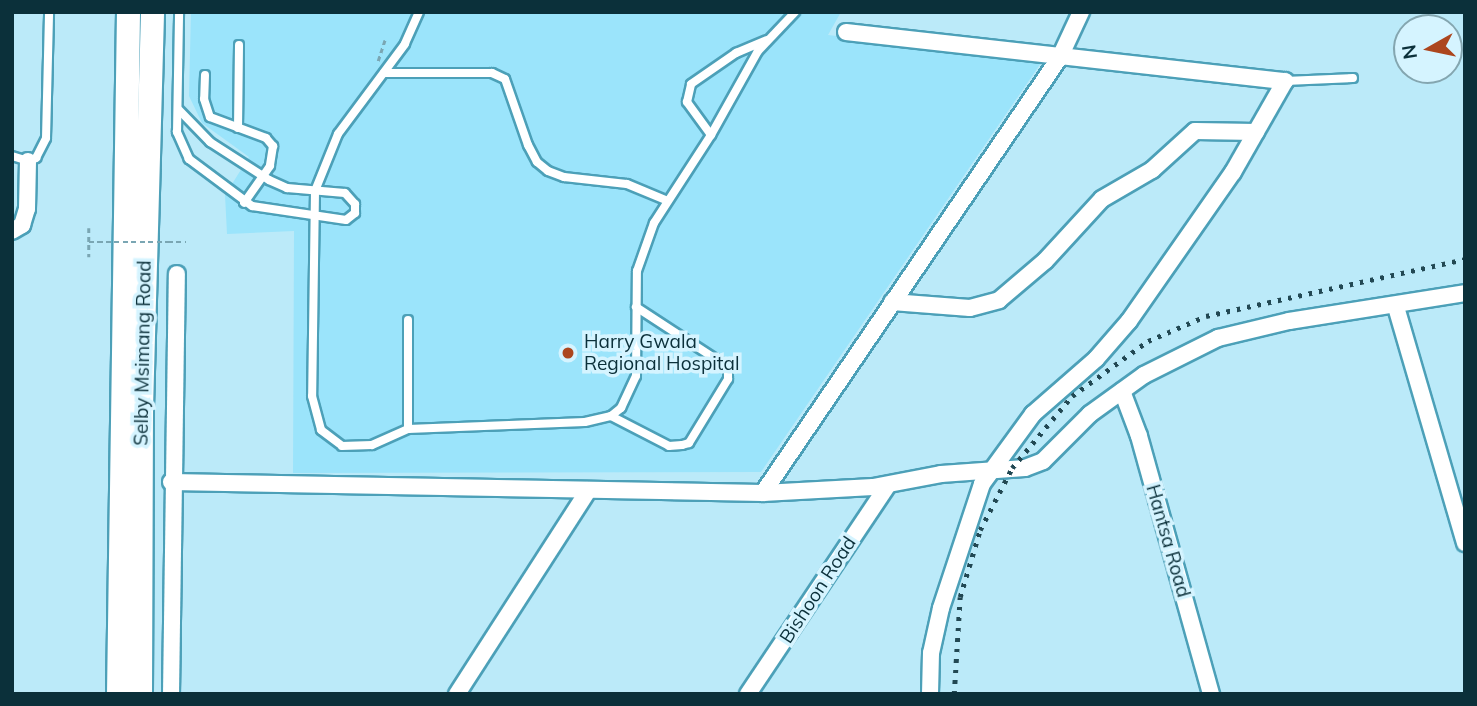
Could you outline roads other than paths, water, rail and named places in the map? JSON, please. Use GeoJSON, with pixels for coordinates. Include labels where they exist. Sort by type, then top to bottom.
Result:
{"type":"FeatureCollection","features":[{"type":"Feature","properties":{"kind":"main road","name":"Selby Msimang Road"},"geometry":{"type":"LineString","coordinates":[[118,694],[128,12]]}},
{"type":"Feature","properties":{"kind":"main road","name":"Selby Msimang Road"},"geometry":{"type":"LineString","coordinates":[[140,694],[141,407],[152,12]]}},
{"type":"Feature","properties":{"kind":"street"},"geometry":{"type":"LineString","coordinates":[[763,493],[1060,57],[1081,12]]}},
{"type":"Feature","properties":{"kind":"street"},"geometry":{"type":"LineString","coordinates":[[846,32],[1285,81],[1256,132],[1175,258],[1115,340],[1033,414],[991,469],[970,512],[941,608],[931,653],[930,694]]}},
{"type":"Feature","properties":{"kind":"street"},"geometry":{"type":"LineString","coordinates":[[892,302],[970,308],[999,300],[1045,261],[1102,199],[1152,170],[1195,131],[1256,132]]}},
{"type":"Feature","properties":{"kind":"street"},"geometry":{"type":"LineString","coordinates":[[12,231],[22,225],[27,209],[20,159]]}},
{"type":"Feature","properties":{"kind":"street"},"geometry":{"type":"LineString","coordinates":[[171,694],[171,482],[177,274]]}},
{"type":"Feature","properties":{"kind":"street"},"geometry":{"type":"LineString","coordinates":[[171,482],[763,493],[887,486],[1043,461],[1090,414],[1122,391],[1167,361],[1218,338],[1289,321],[1396,307],[1465,293]]}},
{"type":"Feature","properties":{"kind":"street"},"geometry":{"type":"LineString","coordinates":[[1396,307],[1465,543]]}},
{"type":"Feature","properties":{"kind":"street","name":"Hantsa Road"},"geometry":{"type":"LineString","coordinates":[[1122,391],[1139,436],[1211,694]]}},
{"type":"Feature","properties":{"kind":"street","name":"Bishoon Road"},"geometry":{"type":"LineString","coordinates":[[748,694],[887,486]]}},
{"type":"Feature","properties":{"kind":"street"},"geometry":{"type":"LineString","coordinates":[[457,694],[588,491]]}},
{"type":"Feature","properties":{"kind":"lane"},"geometry":{"type":"LineString","coordinates":[[20,159],[36,158],[46,138],[48,12]]}},
{"type":"Feature","properties":{"kind":"lane"},"geometry":{"type":"LineString","coordinates":[[178,110],[210,142],[263,176],[287,188],[345,193],[356,209],[346,220],[280,213],[244,203],[183,151],[178,110],[179,12]]}},
{"type":"Feature","properties":{"kind":"lane"},"geometry":{"type":"LineString","coordinates":[[419,12],[384,73],[366,92],[338,134],[315,191],[315,416],[321,430],[342,446],[372,445],[408,429],[585,422],[611,416],[631,391],[636,376],[636,307],[642,248],[668,201],[712,135],[741,78],[771,38],[795,12]]}},
{"type":"Feature","properties":{"kind":"lane"},"geometry":{"type":"LineString","coordinates":[[712,135],[687,103],[691,84],[736,53],[771,38]]}},
{"type":"Feature","properties":{"kind":"lane"},"geometry":{"type":"LineString","coordinates":[[238,128],[239,45]]}},
{"type":"Feature","properties":{"kind":"lane"},"geometry":{"type":"LineString","coordinates":[[384,73],[492,73],[505,79],[528,145],[537,162],[548,171],[564,177],[626,184],[668,201]]}},
{"type":"Feature","properties":{"kind":"lane"},"geometry":{"type":"LineString","coordinates":[[205,75],[204,100],[210,117],[270,141],[273,161],[244,203]]}},
{"type":"Feature","properties":{"kind":"lane"},"geometry":{"type":"LineString","coordinates":[[1285,81],[1353,78]]}},
{"type":"Feature","properties":{"kind":"lane"},"geometry":{"type":"LineString","coordinates":[[611,416],[669,446],[689,443],[728,379],[728,367],[636,307]]}},
{"type":"Feature","properties":{"kind":"lane"},"geometry":{"type":"LineString","coordinates":[[408,320],[408,429]]}},
{"type":"Feature","properties":{"kind":"railway"},"geometry":{"type":"LineString","coordinates":[[954,694],[960,597],[980,530],[1012,468],[1072,396],[1148,341],[1206,316],[1465,259]]}},
{"type":"Feature","properties":{"kind":"place","name":"Harry Gwala Regional Hospital"},"geometry":{"type":"Point","coordinates":[568,353]}}]}
